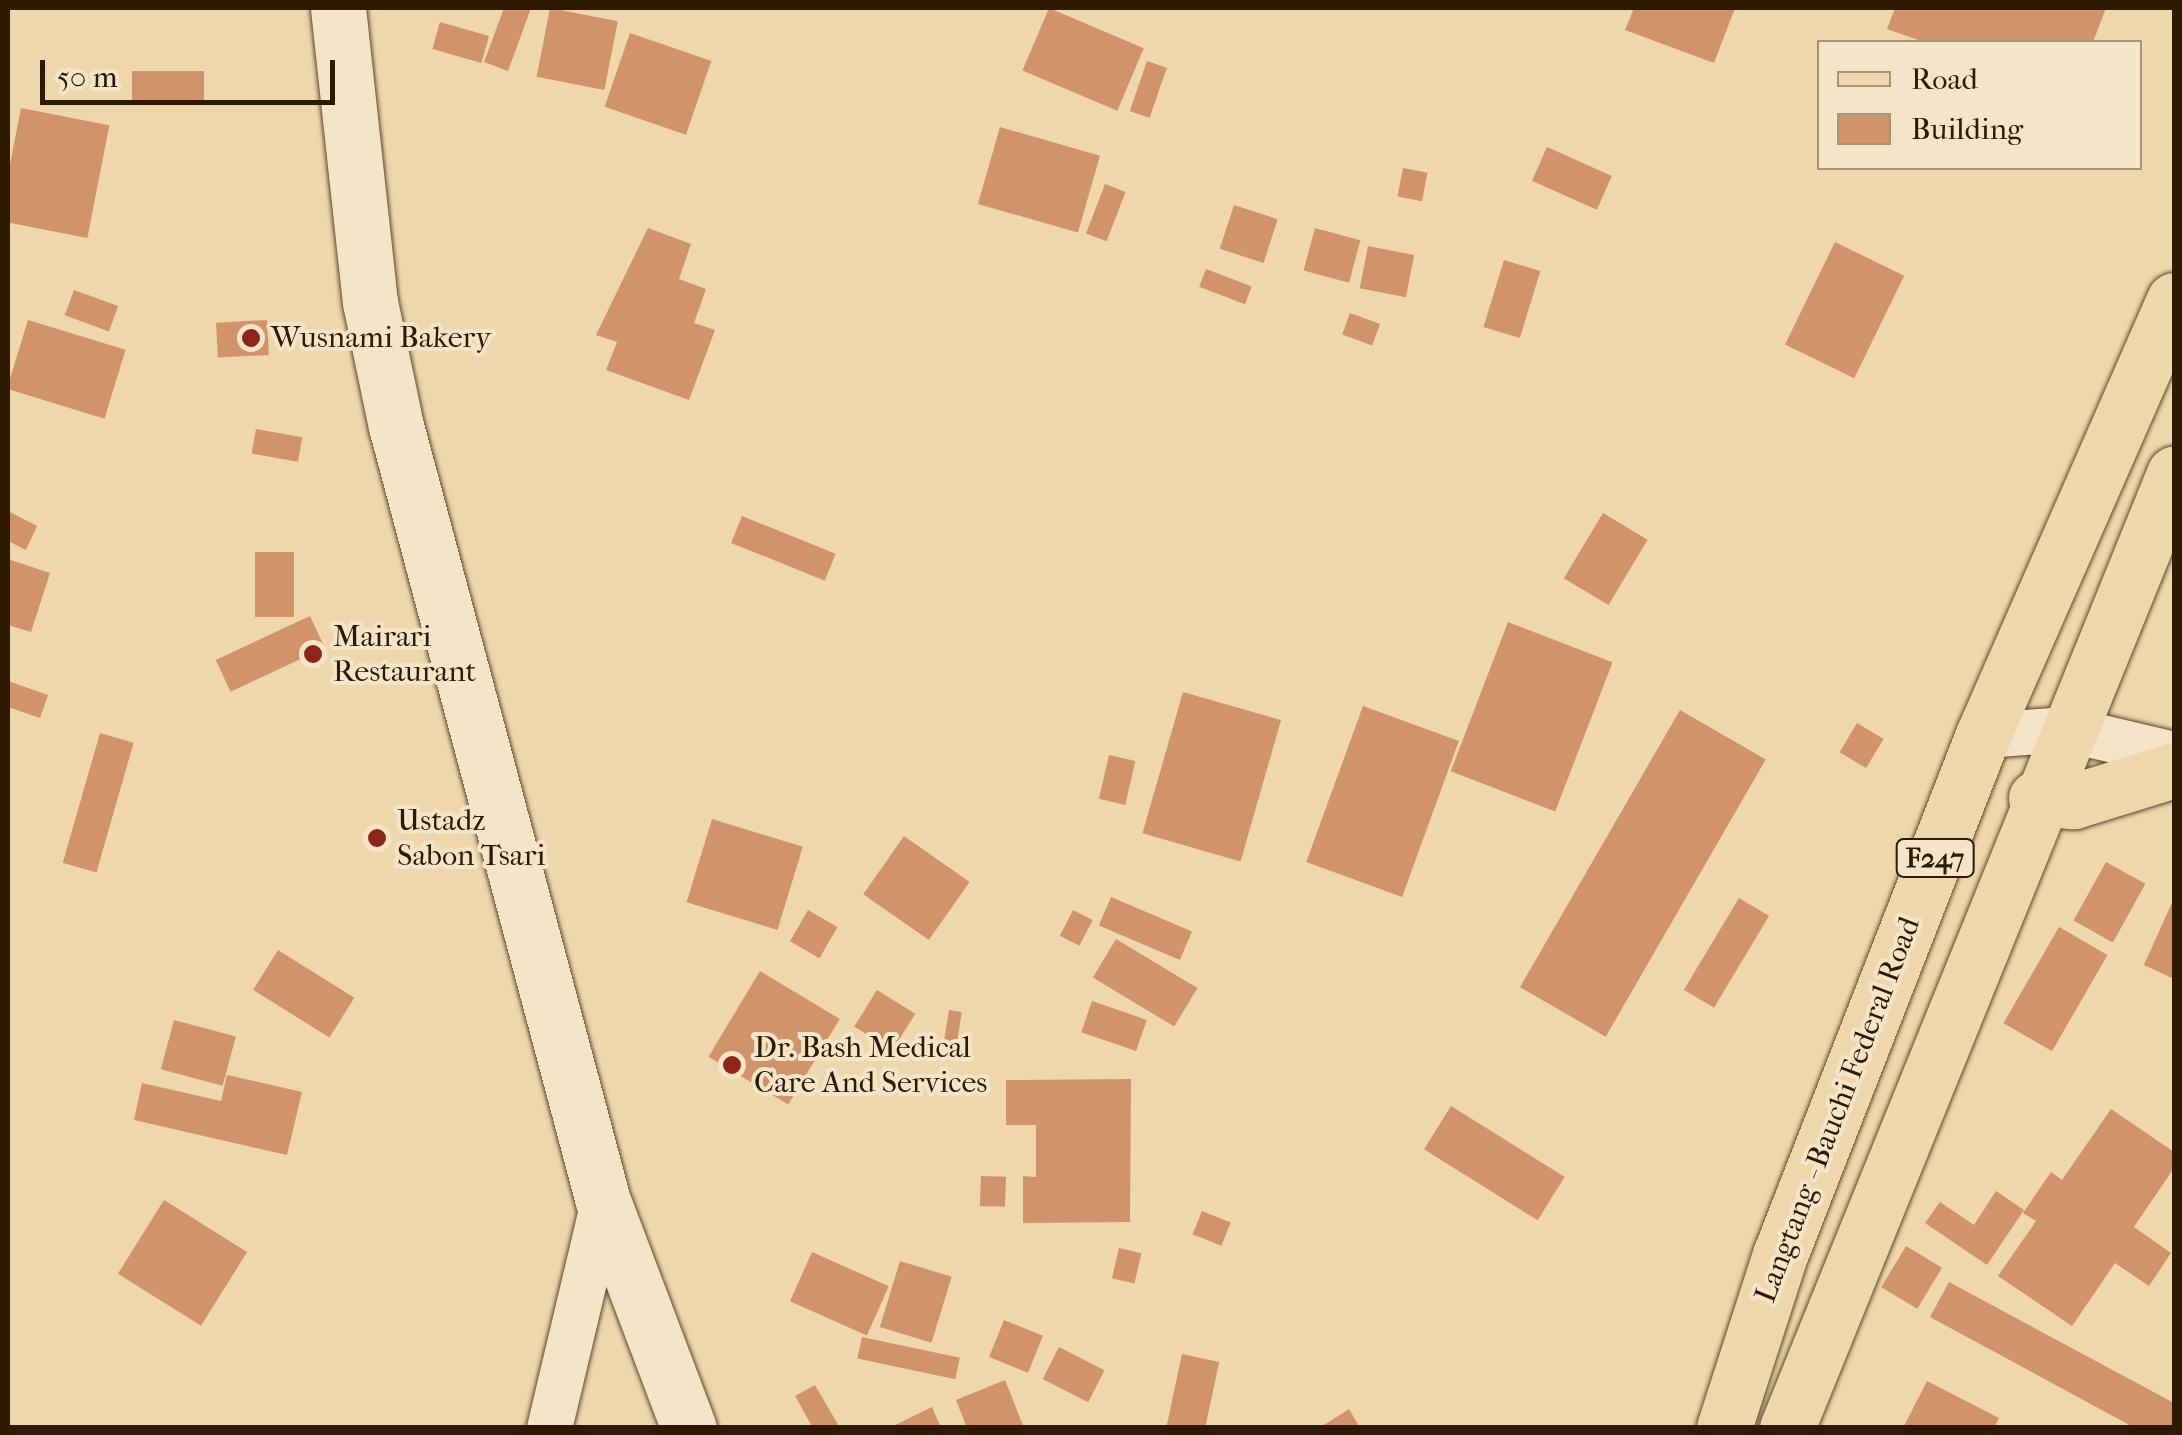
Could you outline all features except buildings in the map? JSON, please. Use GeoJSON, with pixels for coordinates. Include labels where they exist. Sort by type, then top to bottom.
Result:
{"type":"FeatureCollection","features":[{"type":"Feature","properties":{"kind":"main road","name":"Langtang - Bauchi Federal Road"},"geometry":{"type":"LineString","coordinates":[[1724,1428],[1780,1255],[1982,735],[2174,300]]}},
{"type":"Feature","properties":{"kind":"main road","name":"F247"},"geometry":{"type":"LineString","coordinates":[[1787,1428],[2036,798],[2174,474]]}},
{"type":"Feature","properties":{"kind":"main road"},"geometry":{"type":"LineString","coordinates":[[2036,798],[2074,802],[2174,770]]}},
{"type":"Feature","properties":{"kind":"street"},"geometry":{"type":"LineString","coordinates":[[338,8],[370,302],[396,426],[604,1201],[689,1428]]}},
{"type":"Feature","properties":{"kind":"street"},"geometry":{"type":"LineString","coordinates":[[1982,735],[2066,728],[2174,754]]}},
{"type":"Feature","properties":{"kind":"street"},"geometry":{"type":"LineString","coordinates":[[549,1428],[604,1201]]}},
{"type":"Feature","properties":{"kind":"place","name":"Wusnami Bakery"},"geometry":{"type":"Point","coordinates":[251,338]}},
{"type":"Feature","properties":{"kind":"place","name":"Mairari Restaurant"},"geometry":{"type":"Point","coordinates":[313,654]}},
{"type":"Feature","properties":{"kind":"place","name":"Ustadz Sabon Tsari"},"geometry":{"type":"Point","coordinates":[377,838]}},
{"type":"Feature","properties":{"kind":"place","name":"Dr. Bash Medical Care And Services"},"geometry":{"type":"Point","coordinates":[732,1065]}}]}
